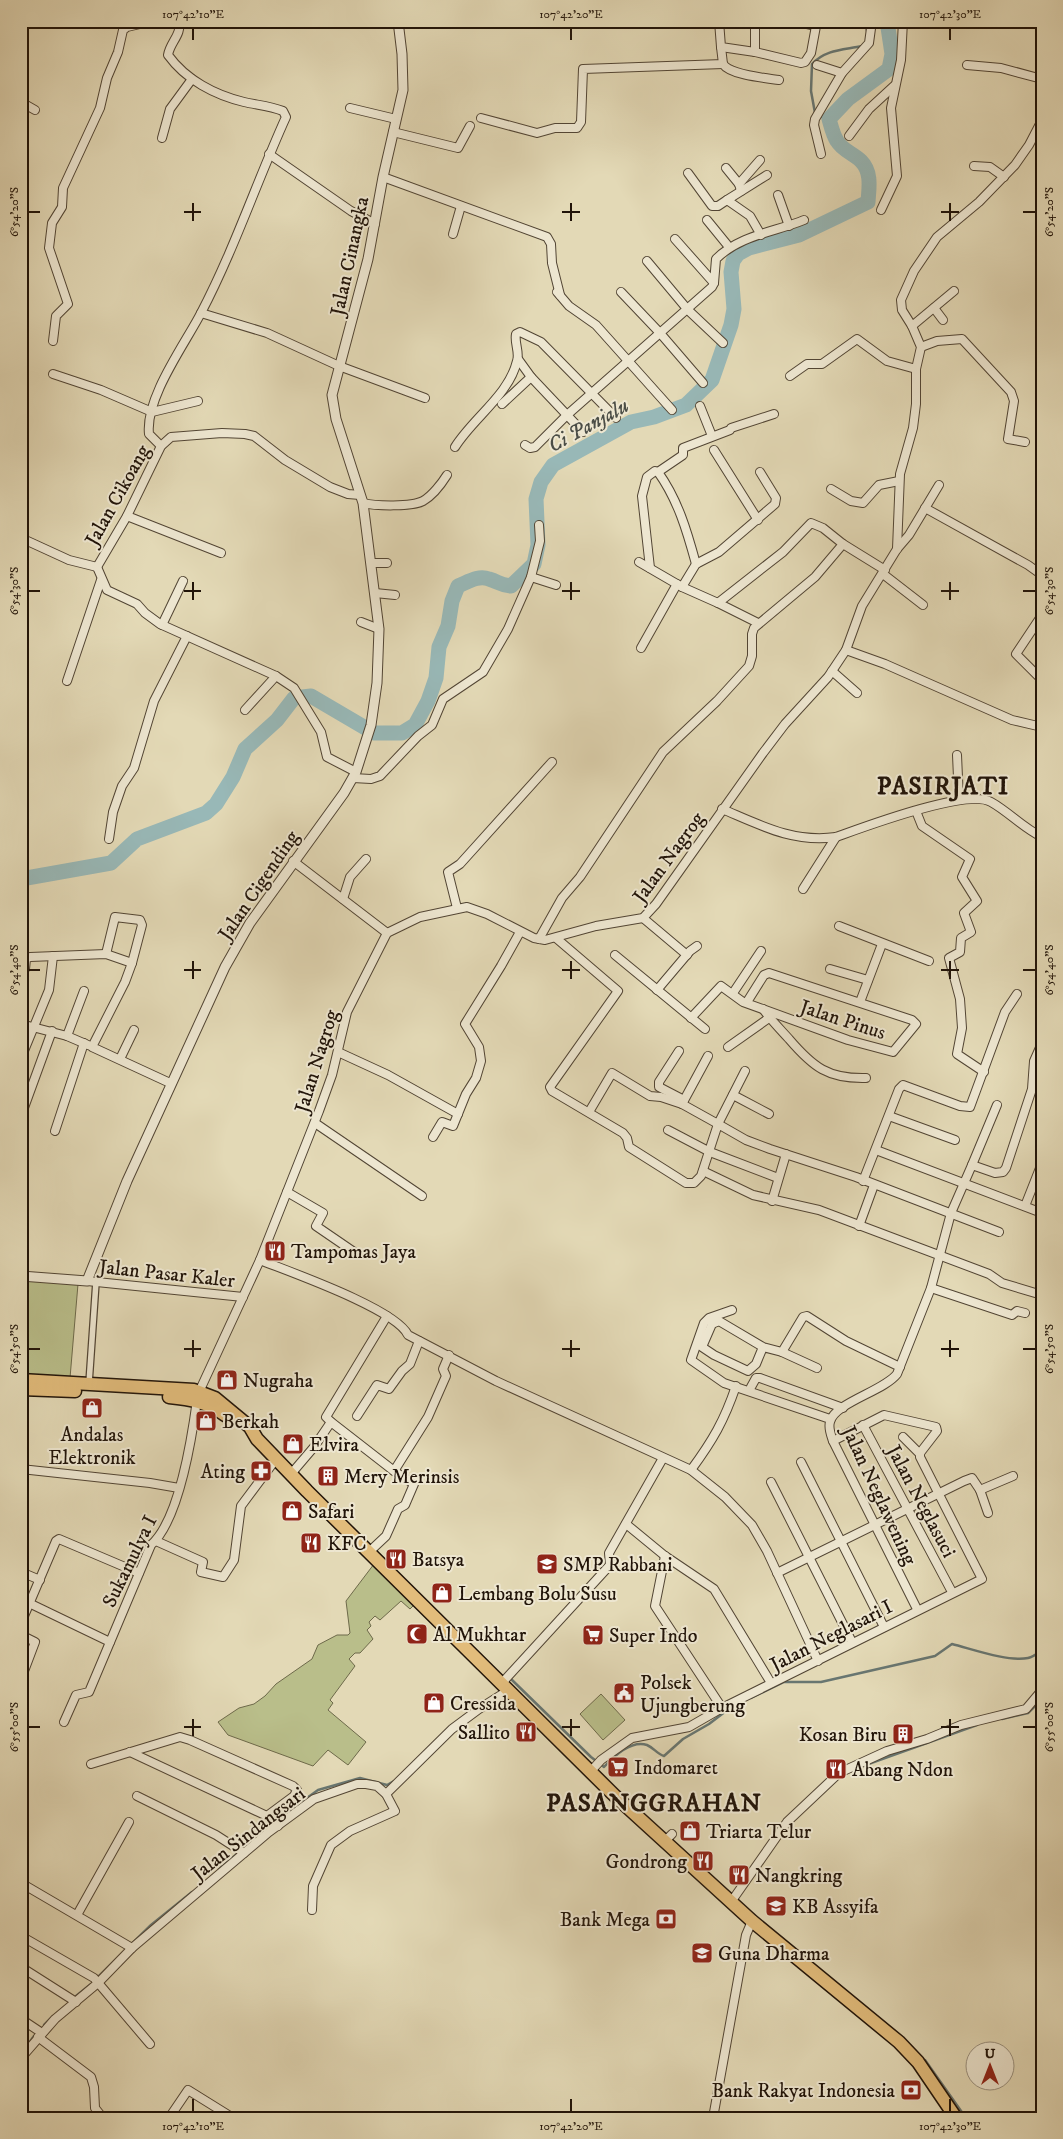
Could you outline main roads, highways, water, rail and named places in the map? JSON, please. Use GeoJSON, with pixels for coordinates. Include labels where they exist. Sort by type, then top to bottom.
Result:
{"type":"FeatureCollection","features":[{"type":"Feature","properties":{"kind":"highway"},"geometry":{"type":"LineString","coordinates":[[21,1380],[90,1383],[198,1396],[216,1408],[244,1432],[257,1439],[505,1687],[596,1765],[694,1862],[731,1902],[891,2035],[918,2062],[956,2118]]}},
{"type":"Feature","properties":{"kind":"highway"},"geometry":{"type":"LineString","coordinates":[[21,1389],[198,1396]]}},
{"type":"Feature","properties":{"kind":"waterway"},"geometry":{"type":"LineString","coordinates":[[857,21],[866,25],[867,31]]}},
{"type":"Feature","properties":{"kind":"waterway","name":"Ci Panjalu"},"geometry":{"type":"LineString","coordinates":[[21,879],[111,863],[137,839],[206,813],[216,804],[233,777],[245,749],[277,720],[294,698],[311,696],[374,733],[402,733],[415,725],[428,701],[436,678],[439,647],[448,626],[452,601],[458,586],[481,578],[511,586],[534,564],[538,545],[536,499],[541,482],[553,465],[631,422],[654,417],[686,405],[712,380],[731,325],[734,309],[731,272],[733,261],[738,254],[749,248],[799,235],[868,202],[869,180],[867,170],[861,161],[839,144],[834,136],[829,119],[848,99],[889,69],[892,54],[887,21]]}},
{"type":"Feature","properties":{"kind":"waterway"},"geometry":{"type":"LineString","coordinates":[[815,113],[811,91],[812,64],[823,55],[842,49],[862,46]]}},
{"type":"Feature","properties":{"kind":"waterway"},"geometry":{"type":"LineString","coordinates":[[819,116],[829,119]]}},
{"type":"Feature","properties":{"kind":"waterway"},"geometry":{"type":"LineString","coordinates":[[751,1698],[784,1682],[821,1682],[935,1656],[952,1644],[990,1654],[1020,1659],[1034,1656],[1042,1650]]}},
{"type":"Feature","properties":{"kind":"waterway"},"geometry":{"type":"LineString","coordinates":[[511,1679],[591,1757],[604,1767],[623,1750],[635,1745],[647,1745],[664,1756],[683,1739],[709,1724],[730,1708]]}},
{"type":"Feature","properties":{"kind":"waterway"},"geometry":{"type":"LineString","coordinates":[[1002,1719],[1028,1713],[1036,1705]]}},
{"type":"Feature","properties":{"kind":"waterway"},"geometry":{"type":"LineString","coordinates":[[860,1767],[977,1725]]}},
{"type":"Feature","properties":{"kind":"waterway"},"geometry":{"type":"LineString","coordinates":[[219,1869],[282,1816],[318,1790],[360,1778],[387,1785],[394,1781]]}},
{"type":"Feature","properties":{"kind":"waterway"},"geometry":{"type":"LineString","coordinates":[[98,1977],[151,1925],[192,1892]]}},
{"type":"Feature","properties":{"kind":"waterway"},"geometry":{"type":"LineString","coordinates":[[76,1996],[91,1984]]}},
{"type":"Feature","properties":{"kind":"waterway"},"geometry":{"type":"LineString","coordinates":[[44,2025],[53,2016]]}},
{"type":"Feature","properties":{"kind":"waterway"},"geometry":{"type":"LineString","coordinates":[[23,2051],[34,2036]]}},
{"type":"Feature","properties":{"kind":"waterway"},"geometry":{"type":"LineString","coordinates":[[925,2060],[966,2118]]}},
{"type":"Feature","properties":{"kind":"place","name":"Tampomas Jaya"},"geometry":{"type":"Point","coordinates":[275,1251]}},
{"type":"Feature","properties":{"kind":"place","name":"Nugraha"},"geometry":{"type":"Point","coordinates":[227,1380]}},
{"type":"Feature","properties":{"kind":"place","name":"Andalas Elektronik"},"geometry":{"type":"Point","coordinates":[92,1408]}},
{"type":"Feature","properties":{"kind":"place","name":"Berkah"},"geometry":{"type":"Point","coordinates":[206,1421]}},
{"type":"Feature","properties":{"kind":"place","name":"Elvira"},"geometry":{"type":"Point","coordinates":[293,1444]}},
{"type":"Feature","properties":{"kind":"place","name":"Ating"},"geometry":{"type":"Point","coordinates":[261,1471]}},
{"type":"Feature","properties":{"kind":"place","name":"Mery Merinsis"},"geometry":{"type":"Point","coordinates":[328,1476]}},
{"type":"Feature","properties":{"kind":"place","name":"Safari"},"geometry":{"type":"Point","coordinates":[292,1511]}},
{"type":"Feature","properties":{"kind":"place","name":"KFC"},"geometry":{"type":"Point","coordinates":[311,1543]}},
{"type":"Feature","properties":{"kind":"place","name":"Batsya"},"geometry":{"type":"Point","coordinates":[396,1559]}},
{"type":"Feature","properties":{"kind":"place","name":"SMP Rabbani"},"geometry":{"type":"Point","coordinates":[547,1564]}},
{"type":"Feature","properties":{"kind":"place","name":"Lembang Bolu Susu"},"geometry":{"type":"Point","coordinates":[442,1593]}},
{"type":"Feature","properties":{"kind":"place","name":"Al Mukhtar"},"geometry":{"type":"Point","coordinates":[417,1634]}},
{"type":"Feature","properties":{"kind":"place","name":"Super Indo"},"geometry":{"type":"Point","coordinates":[593,1635]}},
{"type":"Feature","properties":{"kind":"place","name":"Polsek Ujungberung"},"geometry":{"type":"Point","coordinates":[624,1693]}},
{"type":"Feature","properties":{"kind":"place","name":"Cressida"},"geometry":{"type":"Point","coordinates":[434,1703]}},
{"type":"Feature","properties":{"kind":"place","name":"Sallito"},"geometry":{"type":"Point","coordinates":[526,1732]}},
{"type":"Feature","properties":{"kind":"place","name":"Kosan Biru"},"geometry":{"type":"Point","coordinates":[903,1734]}},
{"type":"Feature","properties":{"kind":"place","name":"Indomaret"},"geometry":{"type":"Point","coordinates":[618,1767]}},
{"type":"Feature","properties":{"kind":"place","name":"Abang Ndon"},"geometry":{"type":"Point","coordinates":[836,1769]}},
{"type":"Feature","properties":{"kind":"place","name":"Triarta Telur"},"geometry":{"type":"Point","coordinates":[690,1831]}},
{"type":"Feature","properties":{"kind":"place","name":"Gondrong"},"geometry":{"type":"Point","coordinates":[703,1861]}},
{"type":"Feature","properties":{"kind":"place","name":"Nangkring"},"geometry":{"type":"Point","coordinates":[739,1875]}},
{"type":"Feature","properties":{"kind":"place","name":"KB Assyifa"},"geometry":{"type":"Point","coordinates":[776,1906]}},
{"type":"Feature","properties":{"kind":"place","name":"Bank Mega"},"geometry":{"type":"Point","coordinates":[666,1919]}},
{"type":"Feature","properties":{"kind":"place","name":"Guna Dharma"},"geometry":{"type":"Point","coordinates":[702,1953]}},
{"type":"Feature","properties":{"kind":"place","name":"Bank Rakyat Indonesia"},"geometry":{"type":"Point","coordinates":[911,2090]}},
{"type":"Feature","properties":{"kind":"district","name":"PASIRJATI"},"geometry":{"type":"Point","coordinates":[943,785]}},
{"type":"Feature","properties":{"kind":"district","name":"PASANGGRAHAN"},"geometry":{"type":"Point","coordinates":[654,1802]}}]}
